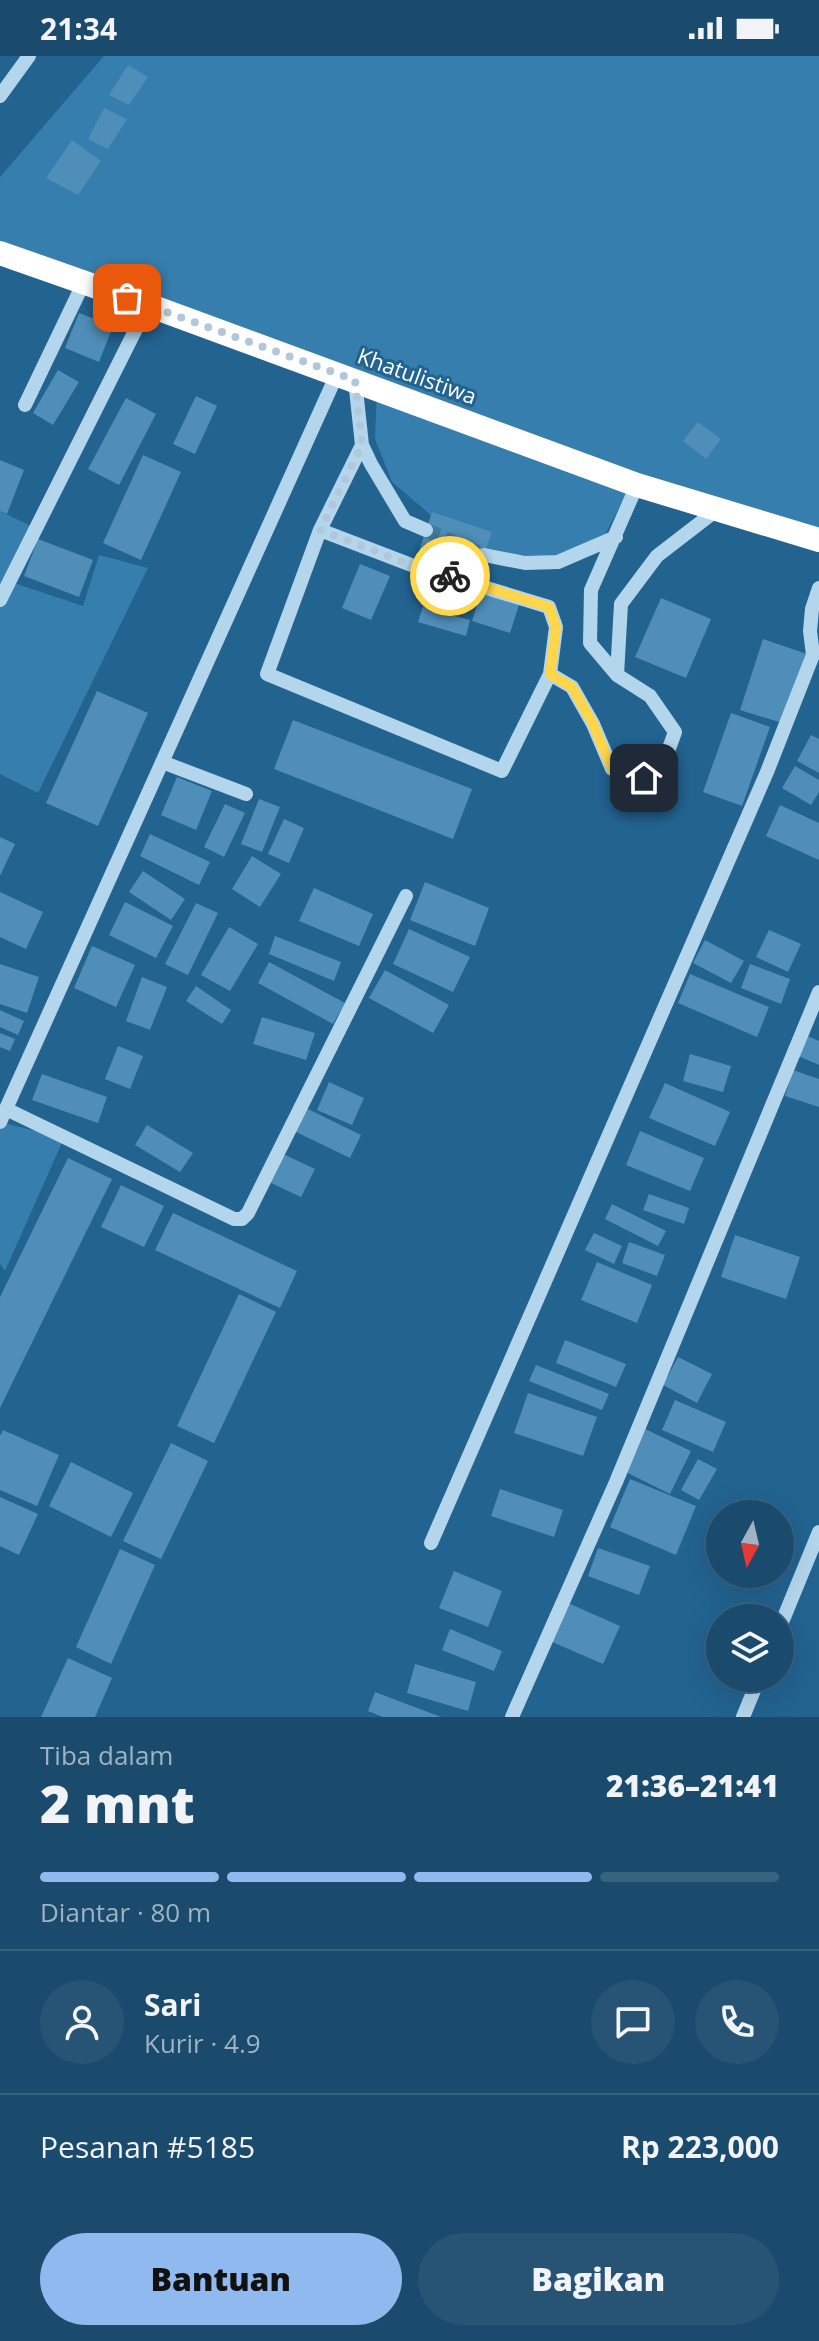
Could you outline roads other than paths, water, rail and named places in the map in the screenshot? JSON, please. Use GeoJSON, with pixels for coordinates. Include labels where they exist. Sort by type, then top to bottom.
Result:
{"type":"FeatureCollection","features":[{"type":"Feature","properties":{"kind":"highway","name":"Khatulistiwa"},"geometry":{"type":"LineString","coordinates":[[0,253],[78,293],[148,305],[637,485],[819,540]]}},
{"type":"Feature","properties":{"kind":"street"},"geometry":{"type":"LineString","coordinates":[[0,96],[29,56]]}},
{"type":"Feature","properties":{"kind":"street"},"geometry":{"type":"LineString","coordinates":[[25,405],[78,293]]}},
{"type":"Feature","properties":{"kind":"street"},"geometry":{"type":"LineString","coordinates":[[0,600],[148,305]]}},
{"type":"Feature","properties":{"kind":"street"},"geometry":{"type":"LineString","coordinates":[[346,377],[362,445],[405,521],[426,530]]}},
{"type":"Feature","properties":{"kind":"street"},"geometry":{"type":"LineString","coordinates":[[346,377],[162,762],[3,1115],[234,1219],[242,1219],[248,1213],[406,896]]}},
{"type":"Feature","properties":{"kind":"street"},"geometry":{"type":"LineString","coordinates":[[320,530],[414,566],[549,607],[556,627],[550,674],[502,771],[267,674],[320,530],[362,445]]}},
{"type":"Feature","properties":{"kind":"street"},"geometry":{"type":"LineString","coordinates":[[550,674],[572,687],[593,724],[612,769],[644,778],[663,765],[675,732],[650,696],[617,675],[590,643],[591,590],[637,485]]}},
{"type":"Feature","properties":{"kind":"street"},"geometry":{"type":"LineString","coordinates":[[617,675],[621,604],[657,556],[718,509]]}},
{"type":"Feature","properties":{"kind":"street"},"geometry":{"type":"LineString","coordinates":[[484,555],[525,563],[558,562],[616,537]]}},
{"type":"Feature","properties":{"kind":"street"},"geometry":{"type":"LineString","coordinates":[[431,1543],[767,772],[813,655],[810,631],[812,609],[819,588]]}},
{"type":"Feature","properties":{"kind":"street"},"geometry":{"type":"LineString","coordinates":[[162,762],[246,794]]}},
{"type":"Feature","properties":{"kind":"street"},"geometry":{"type":"LineString","coordinates":[[512,1717],[616,1482],[819,992]]}},
{"type":"Feature","properties":{"kind":"street"},"geometry":{"type":"LineString","coordinates":[[789,1604],[819,1532]]}},
{"type":"Feature","properties":{"kind":"street"},"geometry":{"type":"LineString","coordinates":[[743,1717],[753,1692]]}},
{"type":"Feature","properties":{"kind":"tunnel"},"geometry":{"type":"LineString","coordinates":[[426,530],[484,555]]}}]}
